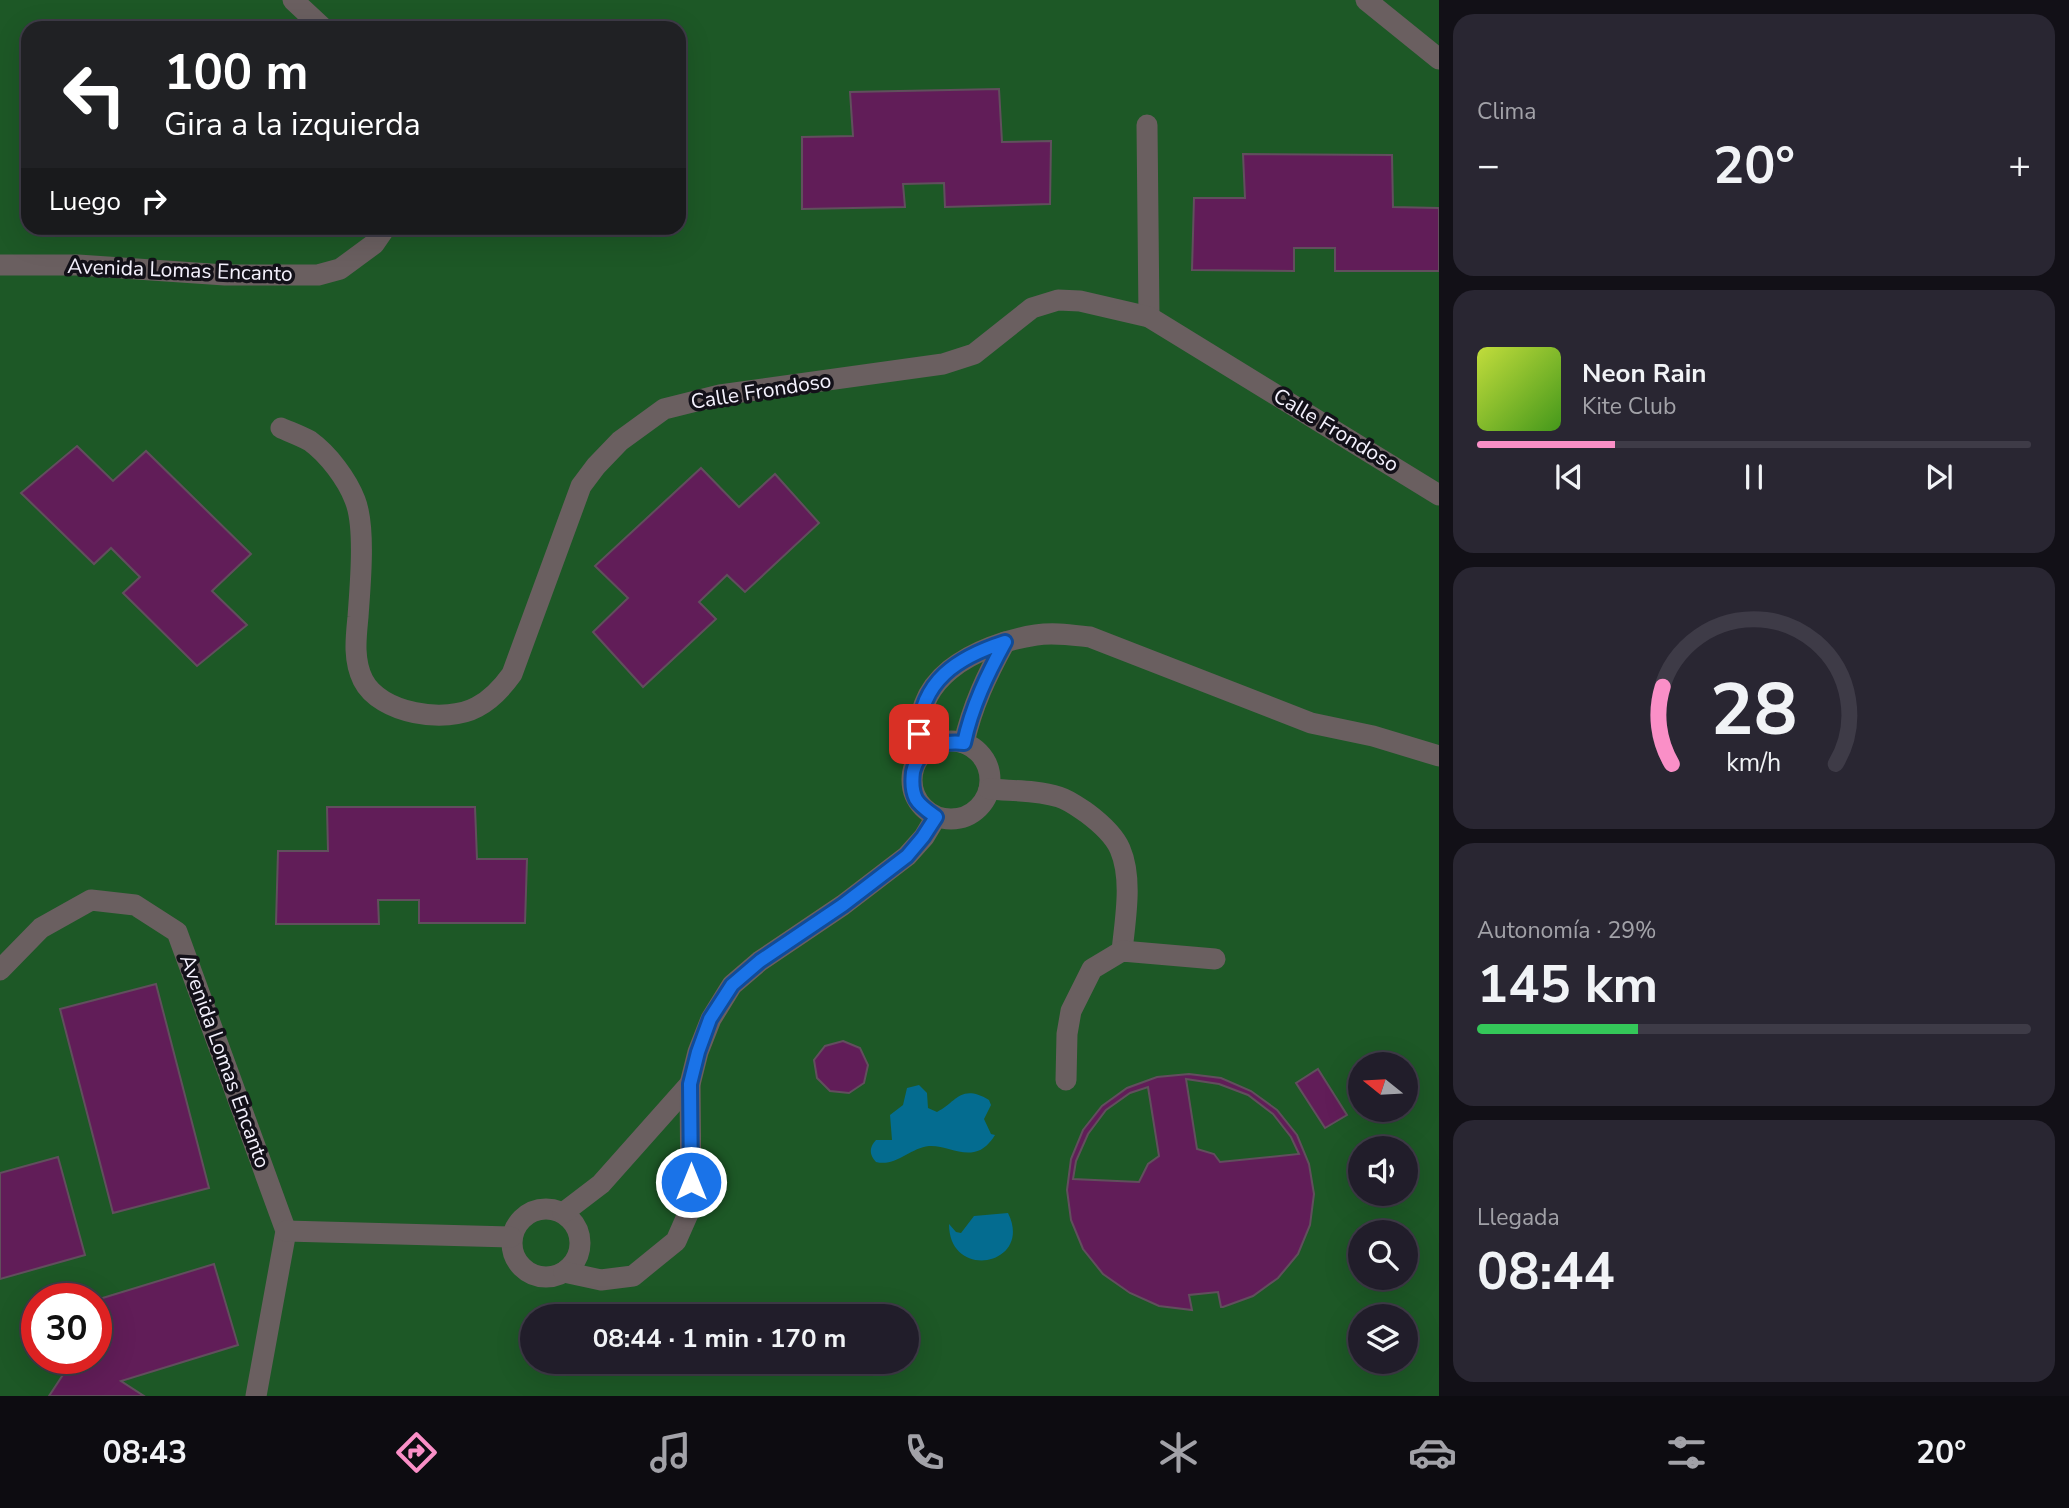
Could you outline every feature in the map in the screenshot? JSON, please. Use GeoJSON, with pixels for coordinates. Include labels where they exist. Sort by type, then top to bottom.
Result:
{"type":"FeatureCollection","features":[{"type":"Feature","properties":{"kind":"street"},"geometry":{"type":"LineString","coordinates":[[293,0],[316,21]]}},
{"type":"Feature","properties":{"kind":"street"},"geometry":{"type":"LineString","coordinates":[[1366,0],[1439,58]]}},
{"type":"Feature","properties":{"kind":"street"},"geometry":{"type":"LineString","coordinates":[[1146,125],[1149,317]]}},
{"type":"Feature","properties":{"kind":"street","name":"Avenida Lomas Encanto"},"geometry":{"type":"LineString","coordinates":[[0,265],[78,265],[225,275],[318,275],[340,269],[374,244],[380,235]]}},
{"type":"Feature","properties":{"kind":"street","name":"Calle Frondoso"},"geometry":{"type":"LineString","coordinates":[[281,428],[310,441],[342,477],[356,501],[360,530],[360,596],[355,652],[362,679],[373,693],[390,705],[433,715],[455,715],[477,707],[498,693],[512,674],[582,486],[596,466],[639,425],[664,409],[720,395],[943,364],[974,354],[1032,308],[1058,300],[1080,301],[1149,317],[1439,495]]}},
{"type":"Feature","properties":{"kind":"street"},"geometry":{"type":"LineString","coordinates":[[924,751],[919,734],[919,717],[932,686],[946,672],[971,656],[1005,642],[1060,633],[1090,638],[1311,723],[1373,736],[1439,756]]}},
{"type":"Feature","properties":{"kind":"street"},"geometry":{"type":"LineString","coordinates":[[964,743],[974,705],[1005,642]]}},
{"type":"Feature","properties":{"kind":"street"},"geometry":{"type":"LineString","coordinates":[[945,741],[964,743],[980,754],[988,771],[989,789],[980,806],[965,817],[946,820],[936,817],[916,799],[912,781],[915,764],[924,751],[945,741]]}},
{"type":"Feature","properties":{"kind":"street"},"geometry":{"type":"LineString","coordinates":[[989,789],[1060,797],[1092,817],[1108,832],[1120,848],[1125,870],[1126,905],[1122,951]]}},
{"type":"Feature","properties":{"kind":"street"},"geometry":{"type":"LineString","coordinates":[[564,1272],[576,1259],[580,1242],[576,1225],[563,1213],[547,1208],[530,1211],[518,1222],[511,1237],[514,1257],[526,1272],[545,1278],[564,1272],[601,1280],[633,1276],[676,1241],[691,1207],[690,1084],[710,1019],[732,985],[760,961],[843,905],[907,856],[936,817]]}},
{"type":"Feature","properties":{"kind":"street","name":"Avenida Lomas Encanto"},"geometry":{"type":"LineString","coordinates":[[0,970],[41,928],[91,900],[135,905],[177,932],[286,1231]]}},
{"type":"Feature","properties":{"kind":"street"},"geometry":{"type":"LineString","coordinates":[[1066,1080],[1067,1034],[1071,1012],[1092,970],[1122,951],[1215,960]]}},
{"type":"Feature","properties":{"kind":"street"},"geometry":{"type":"LineString","coordinates":[[563,1213],[601,1184],[690,1084]]}},
{"type":"Feature","properties":{"kind":"street"},"geometry":{"type":"LineString","coordinates":[[256,1396],[286,1231],[511,1237]]}},
{"type":"Feature","properties":{"kind":"green space"},"geometry":{"type":"Polygon","coordinates":[[[0,0],[1439,0],[1439,1396],[0,1396],[0,0]]]}},
{"type":"Feature","properties":{"kind":"water"},"geometry":{"type":"Polygon","coordinates":[[[919,1085],[927,1093],[928,1108],[937,1112],[965,1094],[979,1095],[989,1100],[991,1105],[984,1119],[991,1134],[995,1135],[991,1141],[974,1152],[929,1146],[897,1160],[876,1162],[871,1154],[872,1145],[876,1140],[892,1140],[890,1115],[903,1105],[907,1088],[919,1085]]]}},
{"type":"Feature","properties":{"kind":"water"},"geometry":{"type":"Polygon","coordinates":[[[1008,1213],[1013,1231],[1010,1245],[1001,1255],[988,1260],[975,1260],[962,1254],[953,1242],[949,1224],[956,1232],[961,1233],[974,1216],[1008,1213]]]}},
{"type":"Feature","properties":{"kind":"building"},"geometry":{"type":"Polygon","coordinates":[[[999,89],[1002,142],[1051,141],[1050,204],[945,207],[944,183],[903,184],[905,207],[802,209],[802,137],[853,136],[850,92],[999,89]]]}},
{"type":"Feature","properties":{"kind":"building"},"geometry":{"type":"Polygon","coordinates":[[[1243,154],[1392,155],[1393,207],[1439,208],[1439,271],[1335,271],[1335,248],[1294,248],[1294,271],[1192,270],[1194,198],[1245,198],[1243,154]]]}},
{"type":"Feature","properties":{"kind":"building"},"geometry":{"type":"Polygon","coordinates":[[[77,446],[113,481],[146,451],[251,554],[212,591],[247,625],[197,666],[123,593],[140,577],[111,548],[94,564],[21,493],[77,446]]]}},
{"type":"Feature","properties":{"kind":"building"},"geometry":{"type":"Polygon","coordinates":[[[701,468],[739,507],[775,474],[819,523],[745,592],[727,575],[699,602],[716,619],[643,687],[593,632],[628,598],[595,566],[701,468]]]}},
{"type":"Feature","properties":{"kind":"building"},"geometry":{"type":"Polygon","coordinates":[[[327,807],[475,807],[477,859],[527,859],[525,923],[419,923],[419,900],[378,900],[379,924],[276,924],[278,851],[328,851],[327,807]]]}},
{"type":"Feature","properties":{"kind":"building"},"geometry":{"type":"Polygon","coordinates":[[[156,984],[209,1188],[113,1213],[60,1009],[156,984]]]}},
{"type":"Feature","properties":{"kind":"building"},"geometry":{"type":"Polygon","coordinates":[[[843,1041],[860,1048],[868,1065],[864,1083],[849,1093],[830,1091],[817,1078],[814,1060],[825,1046],[843,1041]]]}},
{"type":"Feature","properties":{"kind":"building"},"geometry":{"type":"Polygon","coordinates":[[[1318,1069],[1347,1115],[1325,1128],[1296,1083],[1318,1069]]]}},
{"type":"Feature","properties":{"kind":"building"},"geometry":{"type":"Polygon","coordinates":[[[1189,1074],[1221,1078],[1251,1091],[1277,1110],[1297,1135],[1309,1164],[1314,1194],[1310,1225],[1298,1254],[1278,1278],[1253,1296],[1223,1307],[1218,1292],[1189,1295],[1192,1310],[1159,1306],[1130,1293],[1103,1274],[1083,1249],[1071,1220],[1067,1190],[1071,1159],[1083,1130],[1102,1106],[1127,1088],[1157,1077],[1189,1074]],[[1186,1079],[1197,1149],[1214,1154],[1220,1162],[1299,1154],[1291,1137],[1273,1114],[1248,1095],[1219,1084],[1186,1079]],[[1148,1087],[1130,1093],[1106,1110],[1088,1134],[1076,1161],[1073,1179],[1139,1182],[1148,1164],[1159,1156],[1148,1087]]]}},
{"type":"Feature","properties":{"kind":"building"},"geometry":{"type":"Polygon","coordinates":[[[58,1157],[85,1255],[0,1279],[0,1173],[58,1157]]]}},
{"type":"Feature","properties":{"kind":"building"},"geometry":{"type":"Polygon","coordinates":[[[214,1264],[238,1345],[121,1381],[144,1396],[49,1396],[63,1374],[112,1374],[112,1295],[214,1264]]]}},
{"type":"Feature","properties":{"kind":"route"},"geometry":{"type":"LineString","coordinates":[[691,1182],[690,1084],[710,1019],[732,985],[760,961],[843,905],[907,856],[923,837],[936,817],[916,799],[912,781],[915,764],[924,751],[933,746],[945,741],[964,743],[974,705],[1005,642],[971,656],[946,672],[932,686],[919,717],[919,734]]}}]}
